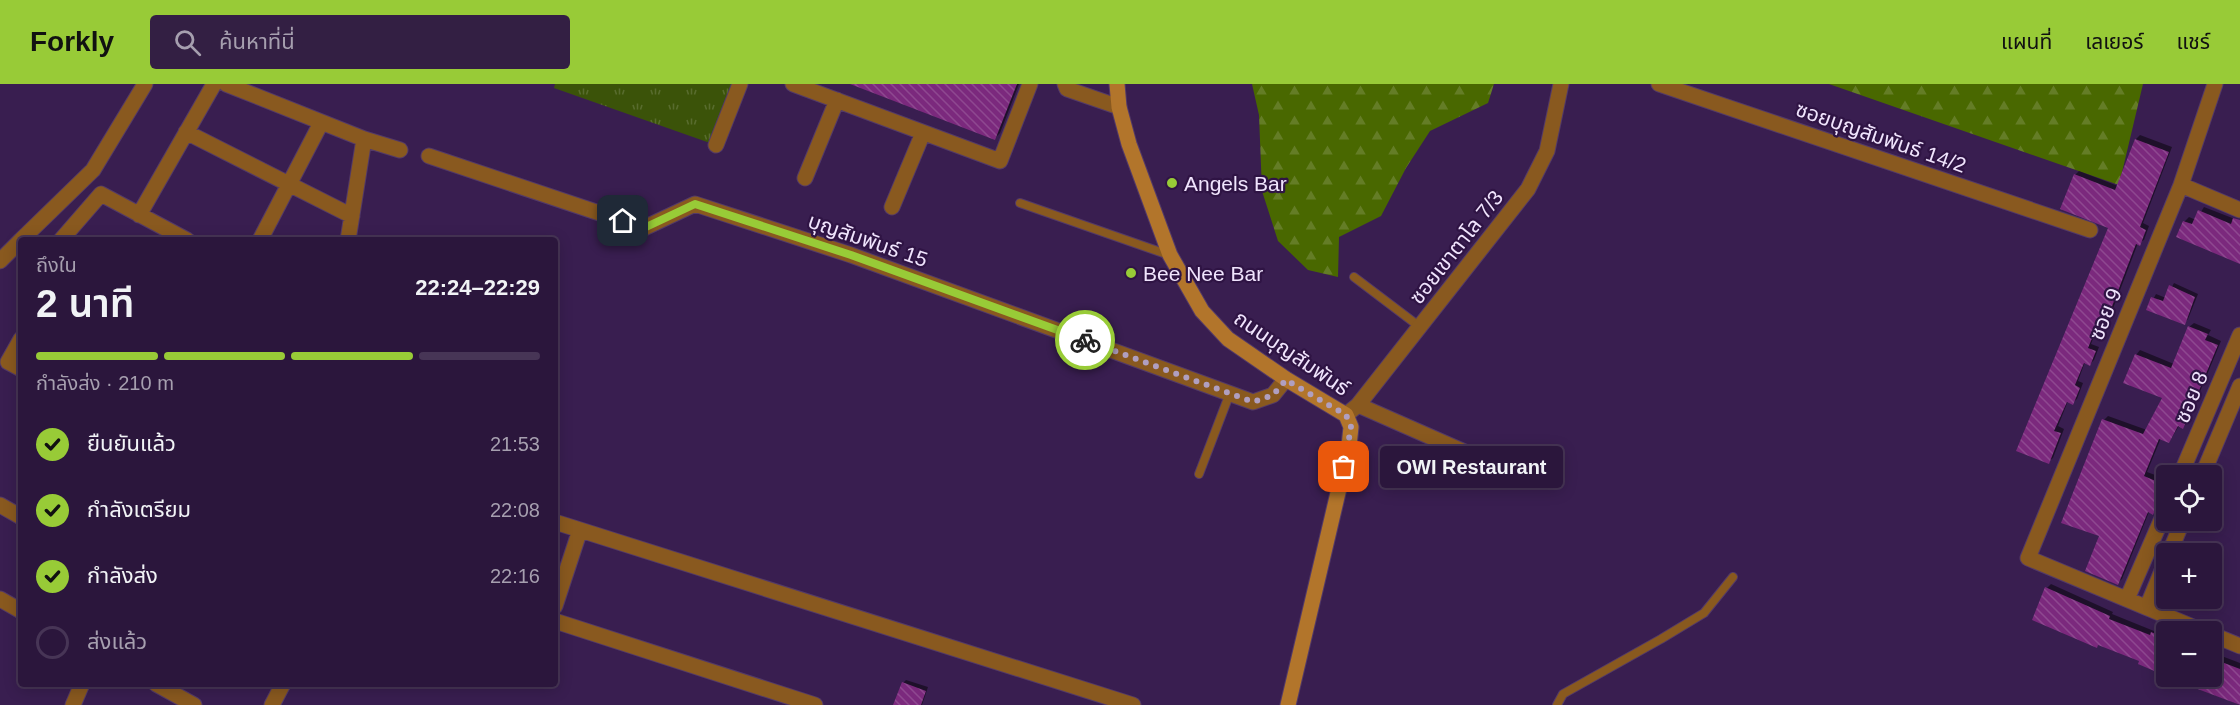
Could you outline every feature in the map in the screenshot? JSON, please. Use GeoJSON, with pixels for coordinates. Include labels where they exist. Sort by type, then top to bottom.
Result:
{"type":"FeatureCollection","features":[{"type":"Feature","properties":{"kind":"street"},"geometry":{"type":"LineString","coordinates":[[24,237],[93,170],[145,84]]}},
{"type":"Feature","properties":{"kind":"street"},"geometry":{"type":"LineString","coordinates":[[139,214],[214,84]]}},
{"type":"Feature","properties":{"kind":"street"},"geometry":{"type":"LineString","coordinates":[[226,84],[321,123],[400,150]]}},
{"type":"Feature","properties":{"kind":"street"},"geometry":{"type":"LineString","coordinates":[[716,145],[740,84]]}},
{"type":"Feature","properties":{"kind":"street"},"geometry":{"type":"LineString","coordinates":[[792,84],[1000,161],[1030,84]]}},
{"type":"Feature","properties":{"kind":"street"},"geometry":{"type":"LineString","coordinates":[[1065,84],[1067,89],[1119,107]]}},
{"type":"Feature","properties":{"kind":"street","name":"ถนนบุญสัมพันธ์"},"geometry":{"type":"LineString","coordinates":[[1117,84],[1119,107],[1129,144],[1170,255],[1202,311],[1228,339],[1286,380],[1352,410],[1349,446],[1288,705]]}},
{"type":"Feature","properties":{"kind":"street","name":"ซอยเขาตาโล 7/3"},"geometry":{"type":"LineString","coordinates":[[1352,410],[1528,189],[1547,151],[1561,84]]}},
{"type":"Feature","properties":{"kind":"street","name":"ซอยบุญสัมพันธ์ 14/2"},"geometry":{"type":"LineString","coordinates":[[1659,84],[2090,230]]}},
{"type":"Feature","properties":{"kind":"street","name":"ซอย 9"},"geometry":{"type":"LineString","coordinates":[[2127,599],[2028,558],[2181,185],[2215,84]]}},
{"type":"Feature","properties":{"kind":"street"},"geometry":{"type":"LineString","coordinates":[[806,178],[837,100]]}},
{"type":"Feature","properties":{"kind":"street"},"geometry":{"type":"LineString","coordinates":[[262,237],[321,123]]}},
{"type":"Feature","properties":{"kind":"street"},"geometry":{"type":"LineString","coordinates":[[186,132],[352,216]]}},
{"type":"Feature","properties":{"kind":"street"},"geometry":{"type":"LineString","coordinates":[[892,207],[923,133]]}},
{"type":"Feature","properties":{"kind":"street"},"geometry":{"type":"LineString","coordinates":[[348,237],[364,139]]}},
{"type":"Feature","properties":{"kind":"street","name":"บุญสัมพันธ์ 15"},"geometry":{"type":"LineString","coordinates":[[429,156],[644,228],[695,204],[851,255],[1253,402],[1273,395],[1286,380]]}},
{"type":"Feature","properties":{"kind":"street"},"geometry":{"type":"LineString","coordinates":[[2181,185],[2240,210]]}},
{"type":"Feature","properties":{"kind":"street"},"geometry":{"type":"LineString","coordinates":[[64,237],[101,194],[181,237]]}},
{"type":"Feature","properties":{"kind":"street"},"geometry":{"type":"LineString","coordinates":[[0,261],[18,243]]}},
{"type":"Feature","properties":{"kind":"street","name":"ซอย 8"},"geometry":{"type":"LineString","coordinates":[[2185,465],[2240,335]]}},
{"type":"Feature","properties":{"kind":"street"},"geometry":{"type":"LineString","coordinates":[[18,344],[8,362],[18,367]]}},
{"type":"Feature","properties":{"kind":"street","name":"ซอย 8"},"geometry":{"type":"LineString","coordinates":[[2207,465],[2240,386]]}},
{"type":"Feature","properties":{"kind":"street"},"geometry":{"type":"LineString","coordinates":[[1352,410],[1467,453]]}},
{"type":"Feature","properties":{"kind":"street"},"geometry":{"type":"LineString","coordinates":[[0,505],[18,515]]}},
{"type":"Feature","properties":{"kind":"street"},"geometry":{"type":"LineString","coordinates":[[558,523],[1133,705]]}},
{"type":"Feature","properties":{"kind":"street"},"geometry":{"type":"LineString","coordinates":[[558,597],[580,530]]}},
{"type":"Feature","properties":{"kind":"street"},"geometry":{"type":"LineString","coordinates":[[2156,531],[2127,599],[2179,621]]}},
{"type":"Feature","properties":{"kind":"street"},"geometry":{"type":"LineString","coordinates":[[2146,607],[2156,584]]}},
{"type":"Feature","properties":{"kind":"street"},"geometry":{"type":"LineString","coordinates":[[0,600],[18,609]]}},
{"type":"Feature","properties":{"kind":"street"},"geometry":{"type":"LineString","coordinates":[[558,622],[815,705]]}},
{"type":"Feature","properties":{"kind":"street"},"geometry":{"type":"LineString","coordinates":[[2222,639],[2240,646]]}},
{"type":"Feature","properties":{"kind":"street"},"geometry":{"type":"LineString","coordinates":[[73,705],[81,687]]}},
{"type":"Feature","properties":{"kind":"street"},"geometry":{"type":"LineString","coordinates":[[161,687],[194,705]]}},
{"type":"Feature","properties":{"kind":"street"},"geometry":{"type":"LineString","coordinates":[[272,705],[281,687]]}},
{"type":"Feature","properties":{"kind":"lane"},"geometry":{"type":"LineString","coordinates":[[1020,204],[1170,255]]}},
{"type":"Feature","properties":{"kind":"lane"},"geometry":{"type":"LineString","coordinates":[[1354,277],[1420,327]]}},
{"type":"Feature","properties":{"kind":"lane"},"geometry":{"type":"LineString","coordinates":[[1199,474],[1230,393]]}},
{"type":"Feature","properties":{"kind":"lane"},"geometry":{"type":"LineString","coordinates":[[1557,705],[1563,694],[1704,613],[1733,577]]}},
{"type":"Feature","properties":{"kind":"green space"},"geometry":{"type":"Polygon","coordinates":[[[555,84],[732,84],[710,143],[554,88],[555,84]]]}},
{"type":"Feature","properties":{"kind":"green space"},"geometry":{"type":"Polygon","coordinates":[[[1252,84],[1494,84],[1488,103],[1430,131],[1406,168],[1381,216],[1339,237],[1338,277],[1308,270],[1278,241],[1262,191],[1259,115],[1252,84]]]}},
{"type":"Feature","properties":{"kind":"green space"},"geometry":{"type":"Polygon","coordinates":[[[1829,84],[2143,84],[2119,185],[1829,84]]]}},
{"type":"Feature","properties":{"kind":"building"},"geometry":{"type":"Polygon","coordinates":[[[850,84],[1017,84],[995,140],[850,84]]]}},
{"type":"Feature","properties":{"kind":"building"},"geometry":{"type":"Polygon","coordinates":[[[2135,139],[2169,152],[2140,227],[2146,230],[2140,246],[2136,244],[2108,317],[2102,314],[2088,348],[2096,351],[2090,366],[2084,363],[2075,385],[2080,388],[2073,405],[2067,402],[2054,431],[2061,433],[2049,464],[2016,451],[2108,228],[2060,209],[2074,174],[2115,190],[2135,139]]]}},
{"type":"Feature","properties":{"kind":"building"},"geometry":{"type":"Polygon","coordinates":[[[2198,210],[2231,224],[2233,218],[2240,220],[2240,264],[2176,237],[2183,221],[2192,224],[2198,210]]]}},
{"type":"Feature","properties":{"kind":"building"},"geometry":{"type":"Polygon","coordinates":[[[2169,285],[2195,297],[2185,325],[2146,310],[2151,297],[2163,301],[2169,285]]]}},
{"type":"Feature","properties":{"kind":"building"},"geometry":{"type":"Polygon","coordinates":[[[2188,326],[2208,334],[2205,340],[2218,345],[2183,429],[2178,426],[2169,443],[2159,439],[2144,476],[2156,481],[2156,508],[2153,515],[2148,512],[2118,585],[2085,571],[2099,536],[2061,523],[2102,419],[2143,434],[2162,398],[2123,383],[2135,354],[2171,368],[2188,326]]]}},
{"type":"Feature","properties":{"kind":"building"},"geometry":{"type":"Polygon","coordinates":[[[2045,587],[2110,616],[2109,619],[2150,635],[2151,632],[2156,634],[2156,672],[2138,664],[2139,661],[2098,645],[2097,648],[2032,620],[2045,587]]]}},
{"type":"Feature","properties":{"kind":"building"},"geometry":{"type":"Polygon","coordinates":[[[2222,662],[2240,669],[2240,705],[2192,687],[2222,687],[2222,662]]]}},
{"type":"Feature","properties":{"kind":"building"},"geometry":{"type":"Polygon","coordinates":[[[902,682],[926,691],[921,705],[893,705],[902,682]]]}},
{"type":"Feature","properties":{"kind":"way so far"},"geometry":{"type":"LineString","coordinates":[[1085,340],[1253,402],[1273,395],[1286,380],[1346,415],[1351,427],[1344,467]]}},
{"type":"Feature","properties":{"kind":"place","name":"Angels Bar"},"geometry":{"type":"Point","coordinates":[1172,183]}},
{"type":"Feature","properties":{"kind":"place","name":"Bee Nee Bar"},"geometry":{"type":"Point","coordinates":[1131,273]}},
{"type":"Feature","properties":{"kind":"place","name":"OWI Restaurant"},"geometry":{"type":"Point","coordinates":[1344,467]}},
{"type":"Feature","properties":{"kind":"route"},"geometry":{"type":"LineString","coordinates":[[623,221],[644,228],[695,204],[851,255],[1085,340]]}}]}
